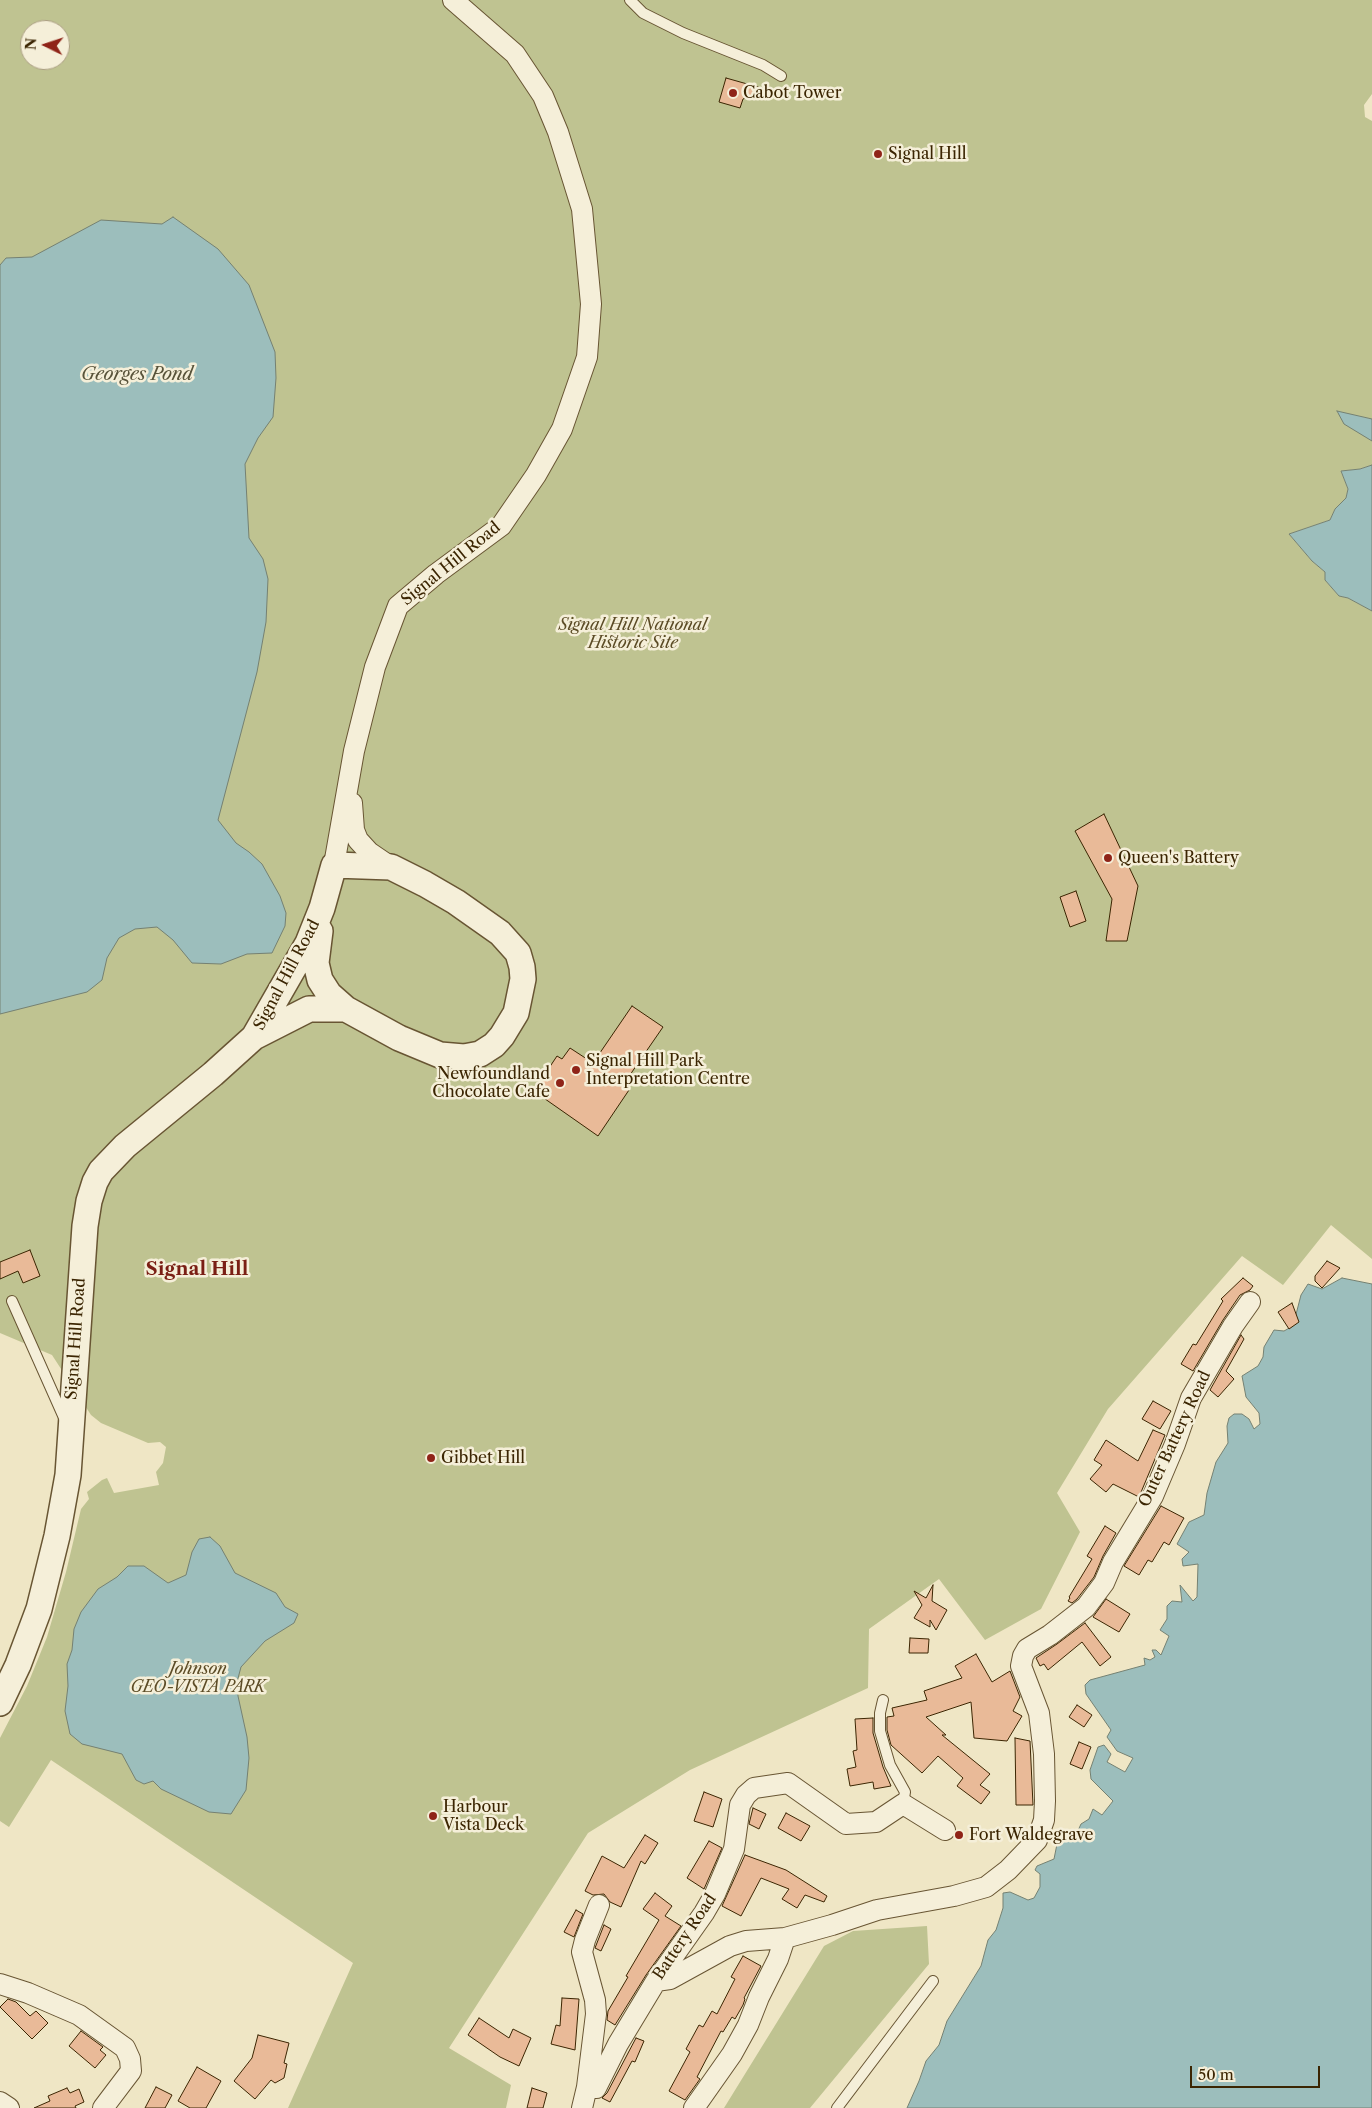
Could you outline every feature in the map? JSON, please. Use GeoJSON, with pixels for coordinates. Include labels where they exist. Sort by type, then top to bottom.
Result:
{"type":"FeatureCollection","features":[{"type":"Feature","properties":{"kind":"street","name":"Signal Hill Road"},"geometry":{"type":"LineString","coordinates":[[254,1037],[308,943],[322,908],[334,865],[350,766],[375,667],[398,606],[436,574],[501,526],[536,475],[562,428],[587,358],[591,304],[582,209],[558,132],[543,96],[515,54],[453,0]]}},
{"type":"Feature","properties":{"kind":"street","name":"Signal Hill Road"},"geometry":{"type":"LineString","coordinates":[[3,1689],[28,1641],[48,1578],[64,1500],[85,1226],[89,1201],[101,1171],[125,1146],[213,1074],[254,1037],[309,1009],[346,1009],[420,1048],[456,1058],[480,1054],[494,1045],[510,1025],[516,1013],[523,973],[518,953],[511,944],[486,922],[456,902],[391,867],[366,850],[356,835],[350,766]]}},
{"type":"Feature","properties":{"kind":"street"},"geometry":{"type":"LineString","coordinates":[[334,865],[391,867]]}},
{"type":"Feature","properties":{"kind":"street"},"geometry":{"type":"LineString","coordinates":[[322,908],[316,958],[317,972],[323,987],[346,1009]]}},
{"type":"Feature","properties":{"kind":"street","name":"Outer Battery Road"},"geometry":{"type":"LineString","coordinates":[[656,1981],[670,1979],[730,1946],[746,1941],[785,1938],[877,1910],[954,1896],[986,1887],[1008,1870],[1037,1840],[1044,1820],[1044,1754],[1039,1713],[1021,1666],[1023,1656],[1027,1649],[1050,1635],[1086,1607],[1104,1584],[1117,1554],[1153,1496],[1175,1444],[1191,1398],[1224,1340],[1250,1302]]}},
{"type":"Feature","properties":{"kind":"street","name":"Battery Road"},"geometry":{"type":"LineString","coordinates":[[587,2087],[596,2088],[618,2044],[656,1981],[704,1913],[715,1894],[734,1849],[740,1805],[746,1795],[754,1788],[788,1783],[846,1824],[876,1822],[904,1804]]}},
{"type":"Feature","properties":{"kind":"street"},"geometry":{"type":"LineString","coordinates":[[904,1804],[945,1830]]}},
{"type":"Feature","properties":{"kind":"street"},"geometry":{"type":"LineString","coordinates":[[582,2108],[587,2087],[596,2014],[595,2000],[582,1952],[599,1905]]}},
{"type":"Feature","properties":{"kind":"street"},"geometry":{"type":"LineString","coordinates":[[694,2108],[732,2054],[748,2025],[785,1938]]}},
{"type":"Feature","properties":{"kind":"street"},"geometry":{"type":"LineString","coordinates":[[0,1984],[28,1993],[79,2015],[125,2048],[130,2059],[131,2071],[104,2108]]}},
{"type":"Feature","properties":{"kind":"street"},"geometry":{"type":"LineString","coordinates":[[0,2102],[9,2108]]}},
{"type":"Feature","properties":{"kind":"lane"},"geometry":{"type":"LineString","coordinates":[[630,0],[643,13],[683,33],[763,65],[781,76]]}},
{"type":"Feature","properties":{"kind":"lane"},"geometry":{"type":"LineString","coordinates":[[12,1301],[70,1433]]}},
{"type":"Feature","properties":{"kind":"lane"},"geometry":{"type":"LineString","coordinates":[[883,1700],[880,1713],[881,1736],[890,1765],[905,1792],[904,1804]]}},
{"type":"Feature","properties":{"kind":"lane"},"geometry":{"type":"LineString","coordinates":[[837,2108],[933,1981]]}},
{"type":"Feature","properties":{"kind":"green space","name":"Signal Hill National Historic Site"},"geometry":{"type":"Polygon","coordinates":[[[0,0],[1372,0],[1372,94],[1364,105],[1365,117],[1372,121],[1372,419],[1337,412],[1372,441],[1372,465],[1360,469],[1341,471],[1348,489],[1346,498],[1335,509],[1330,520],[1289,534],[1312,561],[1325,572],[1325,580],[1339,596],[1348,598],[1372,611],[1372,1259],[1331,1225],[1283,1285],[1242,1256],[1108,1409],[1057,1493],[1080,1532],[1041,1609],[985,1640],[939,1579],[869,1629],[868,1688],[690,1770],[588,1833],[449,2048],[511,2085],[506,2108],[288,2108],[353,1963],[51,1760],[9,1827],[0,1821],[0,1738],[27,1686],[47,1637],[66,1572],[81,1509],[89,1499],[87,1492],[107,1478],[114,1493],[159,1485],[156,1472],[163,1463],[166,1447],[160,1442],[148,1443],[101,1423],[91,1415],[52,1355],[0,1333],[0,0]]]}},
{"type":"Feature","properties":{"kind":"green space"},"geometry":{"type":"Polygon","coordinates":[[[927,1926],[929,1964],[810,2108],[724,2108],[824,1946],[853,1931],[927,1926]]]}},
{"type":"Feature","properties":{"kind":"water","name":"Georges Pond"},"geometry":{"type":"Polygon","coordinates":[[[173,217],[218,249],[249,285],[275,352],[276,378],[273,417],[258,438],[245,464],[249,538],[263,559],[268,579],[266,622],[257,672],[218,820],[236,843],[262,864],[280,896],[286,913],[285,926],[272,953],[247,954],[221,964],[192,963],[173,940],[157,927],[135,929],[119,938],[107,958],[102,980],[87,992],[0,1014],[0,265],[6,258],[32,257],[101,220],[162,224],[173,217]]]}},
{"type":"Feature","properties":{"kind":"water"},"geometry":{"type":"Polygon","coordinates":[[[1337,411],[1372,419],[1372,441],[1344,424],[1337,411]]]}},
{"type":"Feature","properties":{"kind":"water"},"geometry":{"type":"Polygon","coordinates":[[[1372,465],[1372,611],[1348,598],[1339,596],[1325,580],[1325,572],[1312,561],[1289,534],[1330,520],[1335,509],[1346,498],[1348,489],[1341,471],[1360,469],[1372,465]]]}},
{"type":"Feature","properties":{"kind":"water"},"geometry":{"type":"Polygon","coordinates":[[[1342,1278],[1372,1284],[1372,2108],[907,2108],[926,2061],[939,2045],[947,2021],[981,1966],[988,1940],[996,1930],[1003,1908],[1003,1893],[1010,1892],[1028,1900],[1034,1898],[1040,1887],[1040,1874],[1035,1870],[1037,1866],[1054,1859],[1058,1839],[1076,1835],[1081,1824],[1089,1819],[1093,1809],[1102,1815],[1113,1801],[1091,1779],[1090,1770],[1098,1747],[1104,1745],[1111,1754],[1107,1762],[1125,1772],[1133,1758],[1117,1751],[1107,1737],[1111,1730],[1086,1694],[1085,1685],[1090,1680],[1145,1665],[1144,1658],[1150,1660],[1155,1657],[1152,1650],[1156,1650],[1161,1655],[1169,1636],[1160,1630],[1167,1619],[1167,1606],[1172,1601],[1182,1602],[1180,1585],[1193,1601],[1197,1597],[1198,1564],[1183,1566],[1182,1559],[1189,1552],[1177,1544],[1189,1522],[1204,1515],[1207,1493],[1216,1462],[1228,1443],[1227,1426],[1229,1418],[1234,1414],[1242,1414],[1249,1419],[1254,1429],[1260,1424],[1259,1413],[1246,1397],[1242,1376],[1258,1366],[1263,1357],[1264,1347],[1274,1330],[1284,1331],[1293,1326],[1301,1295],[1308,1284],[1322,1289],[1342,1278]]]}},
{"type":"Feature","properties":{"kind":"water"},"geometry":{"type":"Polygon","coordinates":[[[210,1537],[220,1546],[235,1573],[276,1593],[285,1607],[298,1614],[294,1623],[265,1641],[241,1667],[237,1682],[238,1696],[247,1737],[249,1758],[246,1790],[231,1814],[209,1812],[161,1789],[153,1781],[144,1784],[136,1780],[122,1754],[82,1744],[70,1734],[65,1711],[68,1686],[67,1664],[72,1650],[74,1629],[81,1612],[98,1589],[117,1577],[128,1566],[144,1566],[168,1583],[186,1575],[192,1552],[199,1539],[210,1537]]]}},
{"type":"Feature","properties":{"kind":"building","name":"Cabot Tower"},"geometry":{"type":"Polygon","coordinates":[[[726,78],[765,89],[743,99],[740,108],[719,102],[726,78]]]}},
{"type":"Feature","properties":{"kind":"building","name":"Queen's Battery"},"geometry":{"type":"Polygon","coordinates":[[[1104,814],[1138,886],[1127,941],[1106,941],[1112,899],[1075,831],[1104,814]]]}},
{"type":"Feature","properties":{"kind":"building"},"geometry":{"type":"Polygon","coordinates":[[[1076,891],[1086,921],[1070,927],[1060,897],[1076,891]]]}},
{"type":"Feature","properties":{"kind":"building","name":"Signal Hill Park Interpretation Centre"},"geometry":{"type":"Polygon","coordinates":[[[632,1006],[663,1027],[623,1085],[629,1090],[598,1136],[538,1094],[542,1089],[537,1086],[557,1056],[562,1059],[570,1048],[593,1063],[632,1006]]]}},
{"type":"Feature","properties":{"kind":"building"},"geometry":{"type":"Polygon","coordinates":[[[30,1250],[40,1276],[23,1283],[18,1271],[0,1279],[0,1262],[30,1250]]]}},
{"type":"Feature","properties":{"kind":"building"},"geometry":{"type":"Polygon","coordinates":[[[1327,1261],[1340,1268],[1322,1288],[1315,1281],[1315,1276],[1327,1261]]]}},
{"type":"Feature","properties":{"kind":"building"},"geometry":{"type":"Polygon","coordinates":[[[1243,1278],[1253,1286],[1250,1290],[1240,1295],[1193,1371],[1181,1364],[1193,1344],[1196,1345],[1223,1301],[1221,1299],[1243,1278]]]}},
{"type":"Feature","properties":{"kind":"building"},"geometry":{"type":"Polygon","coordinates":[[[1292,1303],[1299,1322],[1289,1329],[1278,1312],[1292,1303]]]}},
{"type":"Feature","properties":{"kind":"building"},"geometry":{"type":"Polygon","coordinates":[[[1241,1335],[1244,1339],[1226,1371],[1234,1379],[1218,1397],[1210,1390],[1241,1335]]]}},
{"type":"Feature","properties":{"kind":"building"},"geometry":{"type":"Polygon","coordinates":[[[1153,1401],[1171,1411],[1160,1429],[1142,1419],[1153,1401]]]}},
{"type":"Feature","properties":{"kind":"building"},"geometry":{"type":"Polygon","coordinates":[[[1153,1430],[1165,1435],[1139,1497],[1113,1484],[1106,1492],[1090,1479],[1102,1465],[1094,1460],[1106,1440],[1138,1461],[1153,1430]]]}},
{"type":"Feature","properties":{"kind":"building"},"geometry":{"type":"Polygon","coordinates":[[[1161,1506],[1184,1518],[1169,1545],[1164,1542],[1152,1562],[1148,1560],[1139,1575],[1124,1566],[1161,1506]]]}},
{"type":"Feature","properties":{"kind":"building"},"geometry":{"type":"Polygon","coordinates":[[[1105,1526],[1116,1533],[1094,1577],[1072,1603],[1068,1601],[1069,1597],[1092,1559],[1087,1556],[1105,1526]]]}},
{"type":"Feature","properties":{"kind":"building"},"geometry":{"type":"Polygon","coordinates":[[[933,1585],[932,1601],[947,1610],[936,1630],[930,1620],[930,1627],[914,1618],[922,1605],[914,1591],[926,1598],[933,1585]]]}},
{"type":"Feature","properties":{"kind":"building"},"geometry":{"type":"Polygon","coordinates":[[[1106,1599],[1130,1614],[1119,1632],[1093,1617],[1106,1599]]]}},
{"type":"Feature","properties":{"kind":"building"},"geometry":{"type":"Polygon","coordinates":[[[1085,1623],[1111,1657],[1100,1666],[1082,1642],[1048,1670],[1044,1664],[1040,1666],[1036,1658],[1085,1623]]]}},
{"type":"Feature","properties":{"kind":"building"},"geometry":{"type":"Polygon","coordinates":[[[910,1638],[929,1639],[928,1653],[909,1653],[910,1638]]]}},
{"type":"Feature","properties":{"kind":"building"},"geometry":{"type":"Polygon","coordinates":[[[976,1654],[992,1682],[1010,1671],[1020,1697],[1013,1711],[1022,1716],[1007,1741],[974,1738],[971,1702],[926,1717],[946,1735],[942,1735],[990,1774],[980,1785],[990,1792],[981,1804],[957,1786],[963,1778],[938,1756],[922,1773],[891,1745],[887,1730],[887,1717],[894,1716],[892,1708],[927,1700],[924,1691],[962,1678],[955,1666],[976,1654]]]}},
{"type":"Feature","properties":{"kind":"building"},"geometry":{"type":"Polygon","coordinates":[[[1077,1705],[1092,1715],[1084,1727],[1069,1717],[1077,1705]]]}},
{"type":"Feature","properties":{"kind":"building"},"geometry":{"type":"Polygon","coordinates":[[[873,1718],[873,1733],[891,1786],[874,1789],[873,1782],[850,1786],[847,1769],[856,1767],[853,1751],[857,1750],[855,1719],[873,1718]]]}},
{"type":"Feature","properties":{"kind":"building"},"geometry":{"type":"Polygon","coordinates":[[[1015,1738],[1030,1741],[1033,1805],[1016,1805],[1015,1738]]]}},
{"type":"Feature","properties":{"kind":"building"},"geometry":{"type":"Polygon","coordinates":[[[1079,1742],[1091,1747],[1082,1769],[1070,1764],[1079,1742]]]}},
{"type":"Feature","properties":{"kind":"building"},"geometry":{"type":"Polygon","coordinates":[[[704,1792],[722,1799],[713,1827],[694,1821],[704,1792]]]}},
{"type":"Feature","properties":{"kind":"building"},"geometry":{"type":"Polygon","coordinates":[[[753,1808],[766,1814],[759,1829],[749,1824],[753,1808]]]}},
{"type":"Feature","properties":{"kind":"building"},"geometry":{"type":"Polygon","coordinates":[[[786,1813],[810,1826],[801,1841],[778,1828],[786,1813]]]}},
{"type":"Feature","properties":{"kind":"building"},"geometry":{"type":"Polygon","coordinates":[[[645,1835],[658,1843],[645,1864],[641,1861],[621,1907],[610,1902],[604,1894],[593,1895],[585,1891],[602,1856],[624,1868],[645,1835]]]}},
{"type":"Feature","properties":{"kind":"building"},"geometry":{"type":"Polygon","coordinates":[[[709,1841],[722,1848],[704,1889],[687,1878],[709,1841]]]}},
{"type":"Feature","properties":{"kind":"building"},"geometry":{"type":"Polygon","coordinates":[[[745,1855],[786,1870],[827,1896],[824,1902],[805,1895],[797,1908],[782,1899],[789,1889],[761,1878],[741,1916],[722,1906],[745,1855]]]}},
{"type":"Feature","properties":{"kind":"building"},"geometry":{"type":"Polygon","coordinates":[[[655,1893],[672,1906],[665,1916],[681,1926],[646,1975],[615,2025],[607,2020],[608,2011],[659,1920],[643,1909],[655,1893]]]}},
{"type":"Feature","properties":{"kind":"building"},"geometry":{"type":"Polygon","coordinates":[[[576,1910],[583,1914],[574,1937],[564,1932],[576,1910]]]}},
{"type":"Feature","properties":{"kind":"building"},"geometry":{"type":"Polygon","coordinates":[[[604,1925],[611,1929],[601,1951],[595,1948],[604,1925]]]}},
{"type":"Feature","properties":{"kind":"building"},"geometry":{"type":"Polygon","coordinates":[[[743,1956],[761,1966],[744,1998],[743,2005],[735,2019],[732,2017],[723,2032],[721,2031],[697,2077],[700,2079],[685,2100],[669,2091],[690,2052],[686,2049],[699,2025],[703,2027],[712,2011],[717,2014],[735,1979],[731,1977],[743,1956]]]}},
{"type":"Feature","properties":{"kind":"building"},"geometry":{"type":"Polygon","coordinates":[[[562,1998],[579,1999],[575,2050],[551,2044],[556,2025],[560,2026],[562,1998]]]}},
{"type":"Feature","properties":{"kind":"building"},"geometry":{"type":"Polygon","coordinates":[[[8,1999],[16,2002],[30,2016],[36,2011],[48,2023],[32,2039],[0,2007],[8,1999]]]}},
{"type":"Feature","properties":{"kind":"building"},"geometry":{"type":"Polygon","coordinates":[[[479,2018],[509,2038],[513,2029],[531,2038],[519,2066],[500,2057],[468,2035],[479,2018]]]}},
{"type":"Feature","properties":{"kind":"building"},"geometry":{"type":"Polygon","coordinates":[[[81,2031],[103,2047],[100,2050],[106,2055],[95,2068],[69,2046],[81,2031]]]}},
{"type":"Feature","properties":{"kind":"building"},"geometry":{"type":"Polygon","coordinates":[[[258,2035],[289,2043],[284,2063],[287,2064],[284,2078],[275,2083],[271,2080],[255,2099],[234,2081],[252,2058],[258,2035]]]}},
{"type":"Feature","properties":{"kind":"building"},"geometry":{"type":"Polygon","coordinates":[[[636,2038],[644,2041],[635,2062],[632,2061],[610,2102],[602,2098],[607,2093],[636,2038]]]}},
{"type":"Feature","properties":{"kind":"building"},"geometry":{"type":"Polygon","coordinates":[[[197,2067],[221,2081],[206,2108],[190,2108],[178,2101],[197,2067]]]}},
{"type":"Feature","properties":{"kind":"building"},"geometry":{"type":"Polygon","coordinates":[[[156,2087],[172,2095],[165,2108],[145,2108],[156,2087]]]}},
{"type":"Feature","properties":{"kind":"building"},"geometry":{"type":"Polygon","coordinates":[[[67,2088],[70,2093],[79,2089],[84,2102],[75,2106],[76,2108],[34,2108],[50,2101],[48,2096],[67,2088]]]}},
{"type":"Feature","properties":{"kind":"building"},"geometry":{"type":"Polygon","coordinates":[[[532,2088],[547,2093],[543,2108],[527,2108],[532,2088]]]}},
{"type":"Feature","properties":{"kind":"place","name":"Cabot Tower"},"geometry":{"type":"Point","coordinates":[733,93]}},
{"type":"Feature","properties":{"kind":"place","name":"Signal Hill"},"geometry":{"type":"Point","coordinates":[878,154]}},
{"type":"Feature","properties":{"kind":"place","name":"Queen's Battery"},"geometry":{"type":"Point","coordinates":[1108,858]}},
{"type":"Feature","properties":{"kind":"place","name":"Signal Hill Park Interpretation Centre"},"geometry":{"type":"Point","coordinates":[576,1070]}},
{"type":"Feature","properties":{"kind":"place","name":"Newfoundland Chocolate Cafe"},"geometry":{"type":"Point","coordinates":[560,1083]}},
{"type":"Feature","properties":{"kind":"place","name":"Gibbet Hill"},"geometry":{"type":"Point","coordinates":[431,1458]}},
{"type":"Feature","properties":{"kind":"place","name":"Harbour Vista Deck"},"geometry":{"type":"Point","coordinates":[433,1816]}},
{"type":"Feature","properties":{"kind":"place","name":"Fort Waldegrave"},"geometry":{"type":"Point","coordinates":[959,1835]}},
{"type":"Feature","properties":{"kind":"district","name":"Signal Hill"},"geometry":{"type":"Point","coordinates":[197,1270]}},
{"type":"Feature","properties":{"kind":"park label","name":"Johnson GEO-VISTA PARK"},"geometry":{"type":"Point","coordinates":[198,1678]}}]}
